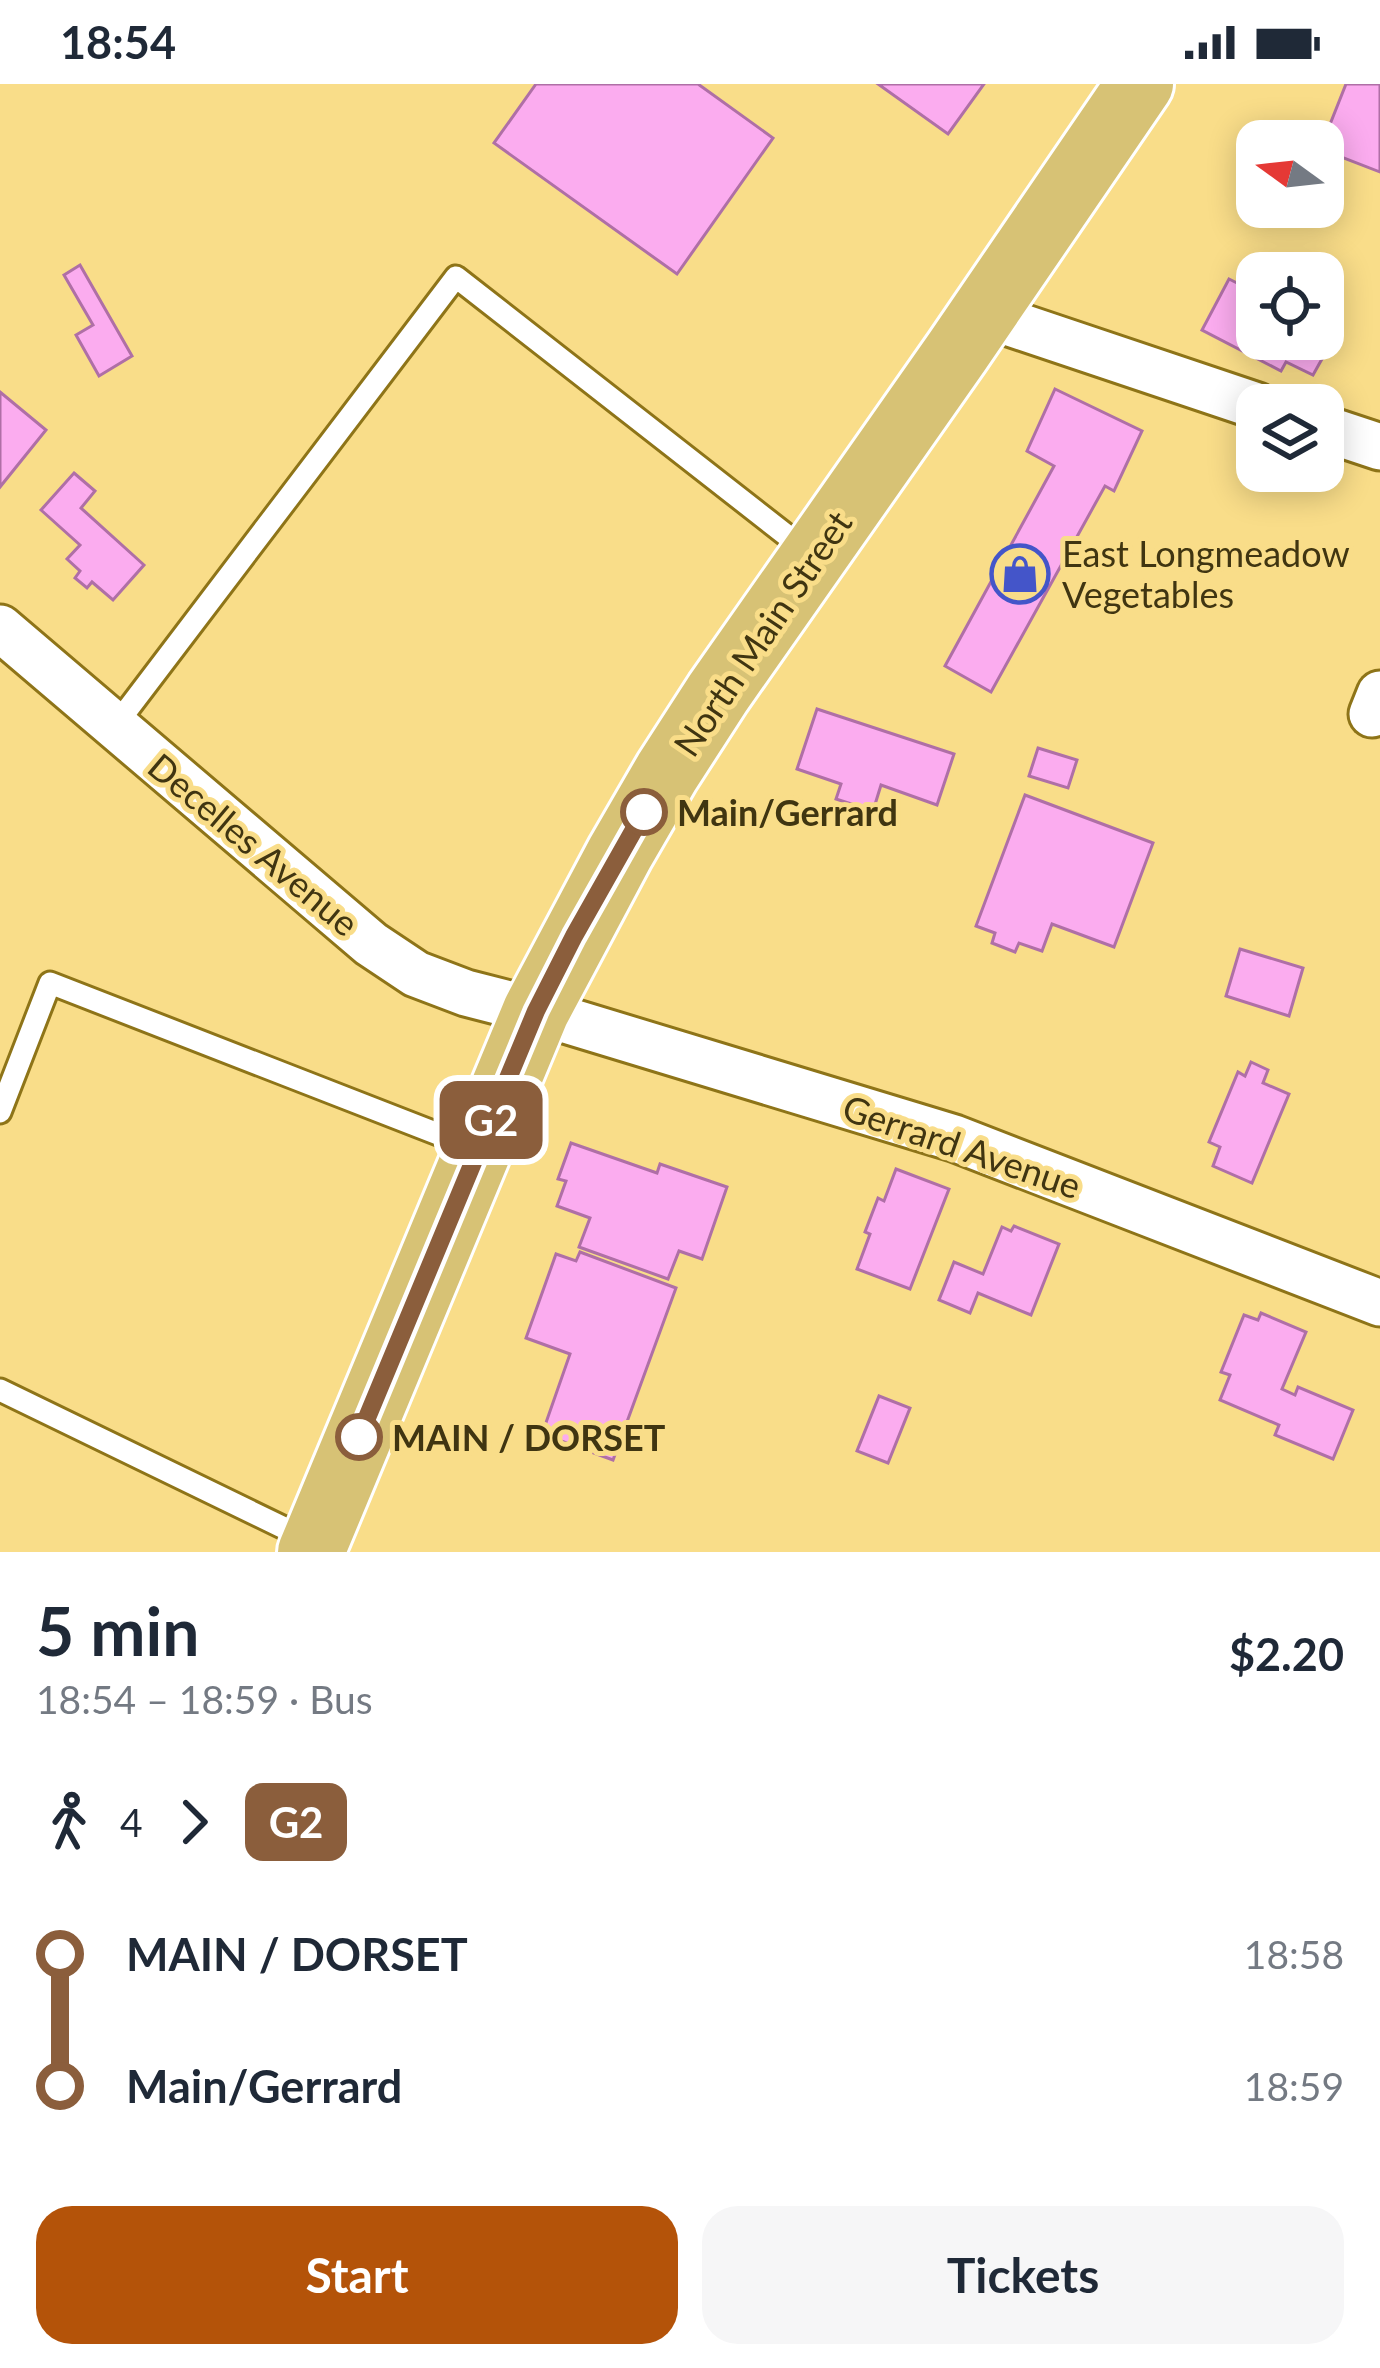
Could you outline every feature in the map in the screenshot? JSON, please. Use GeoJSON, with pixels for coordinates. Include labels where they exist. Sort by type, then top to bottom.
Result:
{"type":"FeatureCollection","features":[{"type":"Feature","properties":{"kind":"main road","name":"North Main Street"},"geometry":{"type":"LineString","coordinates":[[313,1547],[536,1011],[574,936],[667,772],[718,693],[1140,84]]}},
{"type":"Feature","properties":{"kind":"street"},"geometry":{"type":"LineString","coordinates":[[983,314],[1236,399]]}},
{"type":"Feature","properties":{"kind":"street"},"geometry":{"type":"LineString","coordinates":[[1344,435],[1380,447]]}},
{"type":"Feature","properties":{"kind":"street","name":"Decelles Avenue"},"geometry":{"type":"LineString","coordinates":[[0,628],[371,944],[416,974],[536,1011]]}},
{"type":"Feature","properties":{"kind":"street","name":"Gerrard Avenue"},"geometry":{"type":"LineString","coordinates":[[536,1011],[954,1138],[1380,1303]]}},
{"type":"Feature","properties":{"kind":"lane"},"geometry":{"type":"LineString","coordinates":[[115,726],[456,277],[813,556]]}},
{"type":"Feature","properties":{"kind":"lane"},"geometry":{"type":"LineString","coordinates":[[0,1112],[50,983],[478,1150]]}},
{"type":"Feature","properties":{"kind":"lane"},"geometry":{"type":"LineString","coordinates":[[0,1390],[313,1547]]}},
{"type":"Feature","properties":{"kind":"building"},"geometry":{"type":"Polygon","coordinates":[[[536,84],[698,84],[773,138],[677,274],[494,143],[536,84]]]}},
{"type":"Feature","properties":{"kind":"building"},"geometry":{"type":"Polygon","coordinates":[[[878,84],[984,84],[948,134],[878,84]]]}},
{"type":"Feature","properties":{"kind":"building"},"geometry":{"type":"Polygon","coordinates":[[[1346,84],[1380,84],[1380,172],[1344,158],[1344,120],[1332,120],[1346,84]]]}},
{"type":"Feature","properties":{"kind":"building"},"geometry":{"type":"Polygon","coordinates":[[[80,265],[132,356],[99,376],[76,335],[93,325],[64,275],[80,265]]]}},
{"type":"Feature","properties":{"kind":"building"},"geometry":{"type":"Polygon","coordinates":[[[1229,279],[1236,282],[1236,348],[1202,330],[1229,279]]]}},
{"type":"Feature","properties":{"kind":"building"},"geometry":{"type":"Polygon","coordinates":[[[1260,360],[1321,360],[1313,375],[1286,362],[1281,371],[1260,360]]]}},
{"type":"Feature","properties":{"kind":"building"},"geometry":{"type":"Polygon","coordinates":[[[1055,389],[1142,431],[1114,491],[1105,486],[991,692],[945,666],[1054,466],[1027,451],[1055,389]]]}},
{"type":"Feature","properties":{"kind":"building"},"geometry":{"type":"Polygon","coordinates":[[[0,392],[46,430],[0,487],[0,392]]]}},
{"type":"Feature","properties":{"kind":"building"},"geometry":{"type":"Polygon","coordinates":[[[74,473],[95,491],[81,508],[144,565],[113,600],[92,582],[87,588],[75,578],[80,571],[67,559],[80,545],[41,510],[74,473]]]}},
{"type":"Feature","properties":{"kind":"building"},"geometry":{"type":"Polygon","coordinates":[[[817,709],[954,754],[937,805],[881,785],[873,811],[836,799],[841,784],[797,769],[817,709]]]}},
{"type":"Feature","properties":{"kind":"building"},"geometry":{"type":"Polygon","coordinates":[[[1038,748],[1077,760],[1068,788],[1029,776],[1038,748]]]}},
{"type":"Feature","properties":{"kind":"building"},"geometry":{"type":"Polygon","coordinates":[[[1025,795],[1153,843],[1114,947],[1052,924],[1042,951],[1019,943],[1015,952],[992,943],[995,933],[976,926],[1025,795]]]}},
{"type":"Feature","properties":{"kind":"building"},"geometry":{"type":"Polygon","coordinates":[[[1240,949],[1303,968],[1289,1016],[1226,996],[1240,949]]]}},
{"type":"Feature","properties":{"kind":"building"},"geometry":{"type":"Polygon","coordinates":[[[1251,1062],[1268,1070],[1263,1083],[1289,1094],[1252,1183],[1213,1166],[1220,1147],[1209,1142],[1238,1072],[1245,1076],[1251,1062]]]}},
{"type":"Feature","properties":{"kind":"building"},"geometry":{"type":"Polygon","coordinates":[[[571,1143],[657,1173],[660,1164],[727,1187],[702,1259],[679,1251],[668,1279],[579,1247],[590,1218],[557,1206],[566,1181],[558,1179],[571,1143]]]}},
{"type":"Feature","properties":{"kind":"building"},"geometry":{"type":"Polygon","coordinates":[[[896,1169],[949,1189],[910,1289],[857,1269],[878,1198],[884,1201],[896,1169]]]}},
{"type":"Feature","properties":{"kind":"building"},"geometry":{"type":"Polygon","coordinates":[[[1014,1226],[1059,1244],[1031,1315],[978,1293],[970,1313],[939,1300],[954,1262],[983,1274],[1002,1227],[1011,1231],[1014,1226]]]}},
{"type":"Feature","properties":{"kind":"building"},"geometry":{"type":"Polygon","coordinates":[[[580,1252],[676,1288],[613,1460],[542,1434],[570,1354],[526,1338],[556,1254],[576,1261],[580,1252]]]}},
{"type":"Feature","properties":{"kind":"building"},"geometry":{"type":"Polygon","coordinates":[[[1261,1313],[1306,1332],[1282,1389],[1295,1395],[1298,1387],[1353,1410],[1333,1459],[1275,1435],[1279,1425],[1220,1400],[1230,1375],[1221,1372],[1244,1315],[1258,1320],[1261,1313]]]}},
{"type":"Feature","properties":{"kind":"building"},"geometry":{"type":"Polygon","coordinates":[[[879,1396],[910,1408],[888,1463],[857,1451],[879,1396]]]}},
{"type":"Feature","properties":{"kind":"bus line","name":"G2"},"geometry":{"type":"LineString","coordinates":[[359,1437],[536,1011],[644,812]]}},
{"type":"Feature","properties":{"kind":"place","name":"East Longmeadow Vegetables"},"geometry":{"type":"Point","coordinates":[1020,574]}},
{"type":"Feature","properties":{"kind":"place","name":"Main/Gerrard"},"geometry":{"type":"Point","coordinates":[644,812]}},
{"type":"Feature","properties":{"kind":"place","name":"MAIN / DORSET"},"geometry":{"type":"Point","coordinates":[359,1437]}}]}
